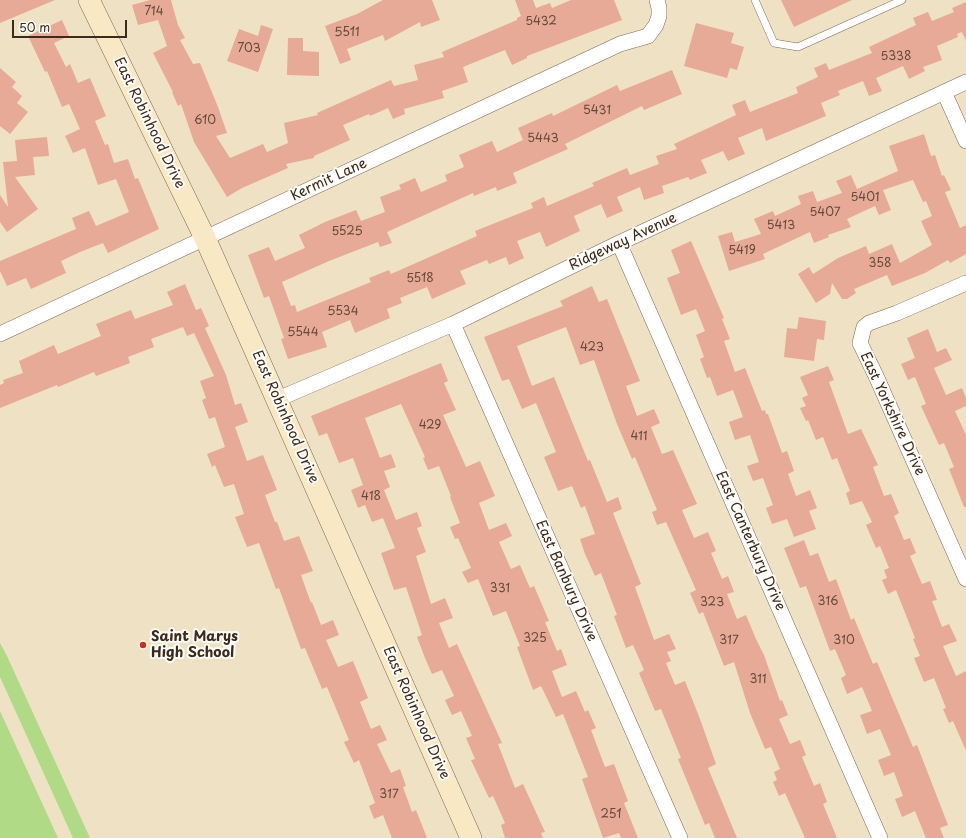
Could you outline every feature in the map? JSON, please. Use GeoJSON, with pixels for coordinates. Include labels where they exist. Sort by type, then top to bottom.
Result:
{"type":"FeatureCollection","features":[{"type":"Feature","properties":{"kind":"street","name":"East Robinhood Drive"},"geometry":{"type":"LineString","coordinates":[[90,0],[205,238],[278,399],[471,838]]}},
{"type":"Feature","properties":{"kind":"street","name":"Kermit Lane"},"geometry":{"type":"LineString","coordinates":[[0,334],[620,44],[648,36],[656,25],[659,8],[657,0]]}},
{"type":"Feature","properties":{"kind":"street","name":"Ridgeway Avenue"},"geometry":{"type":"LineString","coordinates":[[278,399],[453,324],[619,244],[966,82]]}},
{"type":"Feature","properties":{"kind":"street"},"geometry":{"type":"LineString","coordinates":[[944,92],[966,141]]}},
{"type":"Feature","properties":{"kind":"street","name":"East Canterbury Drive"},"geometry":{"type":"LineString","coordinates":[[619,244],[880,838]]}},
{"type":"Feature","properties":{"kind":"street","name":"East Yorkshire Drive"},"geometry":{"type":"LineString","coordinates":[[966,283],[897,313],[869,323],[864,327],[860,343],[966,579]]}},
{"type":"Feature","properties":{"kind":"street","name":"East Banbury Drive"},"geometry":{"type":"LineString","coordinates":[[453,324],[680,838]]}},
{"type":"Feature","properties":{"kind":"lane"},"geometry":{"type":"LineString","coordinates":[[755,0],[774,43],[798,47],[902,0]]}},
{"type":"Feature","properties":{"kind":"green space"},"geometry":{"type":"Polygon","coordinates":[[[0,643],[90,838],[73,838],[0,677],[0,643]]]}},
{"type":"Feature","properties":{"kind":"green space"},"geometry":{"type":"Polygon","coordinates":[[[0,711],[58,838],[0,838],[0,711]]]}},
{"type":"Feature","properties":{"kind":"building"},"geometry":{"type":"Polygon","coordinates":[[[0,0],[55,0],[0,23],[0,0]]]}},
{"type":"Feature","properties":{"kind":"building"},"geometry":{"type":"Polygon","coordinates":[[[150,0],[171,0],[178,25],[185,38],[180,40],[193,64],[200,63],[218,107],[227,133],[216,136],[230,158],[263,144],[267,152],[288,143],[284,123],[318,115],[317,113],[391,80],[394,86],[418,80],[414,65],[444,57],[442,52],[517,20],[517,18],[521,16],[515,0],[533,0],[536,8],[550,3],[552,8],[571,0],[614,0],[622,20],[527,56],[527,58],[512,65],[505,50],[463,67],[468,82],[442,91],[444,98],[404,109],[405,114],[393,119],[388,108],[343,125],[350,140],[314,156],[314,158],[286,164],[288,168],[242,188],[227,197],[194,142],[181,104],[178,106],[173,92],[153,53],[167,46],[158,20],[138,25],[132,5],[150,0]]]}},
{"type":"Feature","properties":{"kind":"building"},"geometry":{"type":"Polygon","coordinates":[[[383,0],[432,0],[440,20],[421,27],[420,22],[385,41],[383,35],[347,49],[351,60],[340,64],[325,26],[357,14],[383,0]]]}},
{"type":"Feature","properties":{"kind":"building"},"geometry":{"type":"Polygon","coordinates":[[[781,0],[852,0],[794,27],[781,0]]]}},
{"type":"Feature","properties":{"kind":"building"},"geometry":{"type":"Polygon","coordinates":[[[966,2],[966,41],[962,32],[957,34],[958,37],[937,46],[942,60],[923,67],[925,71],[909,79],[903,66],[876,78],[882,91],[869,96],[863,81],[838,91],[840,95],[821,103],[826,116],[766,141],[762,128],[738,138],[745,154],[728,161],[723,151],[701,160],[707,173],[690,180],[688,177],[662,186],[664,193],[644,200],[640,187],[617,197],[623,211],[607,218],[601,204],[574,216],[580,231],[546,247],[540,232],[517,241],[524,258],[509,265],[506,257],[489,264],[487,260],[460,271],[466,284],[432,299],[427,287],[400,298],[402,303],[387,309],[390,318],[355,333],[350,320],[322,332],[327,347],[288,359],[281,339],[284,338],[269,296],[264,298],[248,255],[269,247],[275,261],[305,248],[299,235],[325,222],[356,210],[361,221],[385,212],[380,197],[401,189],[399,185],[415,178],[421,192],[447,181],[445,175],[464,167],[459,155],[492,141],[497,152],[523,140],[518,128],[552,113],[553,116],[617,85],[620,91],[672,70],[682,94],[644,110],[642,106],[565,144],[568,149],[513,173],[517,183],[497,191],[496,187],[474,196],[473,193],[387,232],[392,243],[380,247],[378,242],[329,261],[282,282],[291,306],[295,305],[297,312],[371,282],[369,278],[389,270],[391,274],[477,236],[475,231],[533,208],[531,203],[544,197],[547,206],[594,186],[592,183],[627,168],[630,175],[659,164],[656,156],[677,149],[674,144],[736,115],[732,105],[745,100],[750,112],[798,93],[796,87],[818,77],[814,68],[826,63],[829,70],[872,53],[869,47],[916,25],[913,18],[928,12],[932,21],[954,12],[952,8],[966,2]]]}},
{"type":"Feature","properties":{"kind":"building"},"geometry":{"type":"Polygon","coordinates":[[[62,20],[69,36],[54,43],[66,67],[70,64],[78,83],[90,78],[106,116],[95,121],[105,145],[108,144],[114,163],[128,159],[135,179],[138,178],[159,229],[108,253],[103,243],[80,252],[61,261],[66,273],[31,289],[26,278],[7,286],[0,271],[0,261],[76,229],[72,218],[89,211],[96,226],[129,212],[116,179],[98,185],[85,148],[73,153],[65,136],[80,129],[69,104],[62,107],[47,71],[45,72],[28,36],[62,20]]]}},
{"type":"Feature","properties":{"kind":"building"},"geometry":{"type":"Polygon","coordinates":[[[696,23],[734,33],[731,43],[744,47],[737,70],[730,68],[727,78],[684,66],[696,23]]]}},
{"type":"Feature","properties":{"kind":"building"},"geometry":{"type":"Polygon","coordinates":[[[261,25],[273,29],[258,72],[227,61],[239,29],[258,36],[261,25]]]}},
{"type":"Feature","properties":{"kind":"building"},"geometry":{"type":"Polygon","coordinates":[[[288,38],[303,38],[303,51],[319,52],[319,76],[287,75],[288,38]]]}},
{"type":"Feature","properties":{"kind":"building"},"geometry":{"type":"Polygon","coordinates":[[[0,68],[16,82],[12,87],[22,96],[17,103],[28,112],[10,134],[0,126],[0,68]]]}},
{"type":"Feature","properties":{"kind":"building"},"geometry":{"type":"Polygon","coordinates":[[[924,134],[931,156],[935,155],[942,176],[944,175],[951,190],[945,192],[960,228],[966,225],[966,254],[950,263],[948,260],[925,273],[892,286],[887,275],[854,289],[856,293],[847,299],[842,299],[832,283],[830,294],[816,303],[798,274],[809,267],[813,274],[838,258],[866,246],[869,254],[892,244],[900,263],[932,245],[921,221],[932,216],[926,201],[923,202],[913,180],[883,190],[891,210],[879,215],[875,206],[847,219],[851,227],[828,235],[829,237],[814,243],[810,232],[763,254],[765,259],[729,271],[718,236],[732,232],[735,242],[761,234],[754,219],[773,211],[775,216],[801,204],[798,196],[813,191],[817,202],[842,193],[836,181],[851,175],[857,189],[898,171],[889,146],[924,134]]]}},
{"type":"Feature","properties":{"kind":"building"},"geometry":{"type":"Polygon","coordinates":[[[47,137],[49,156],[33,157],[35,175],[15,177],[38,209],[7,232],[0,222],[0,195],[8,207],[3,162],[17,161],[15,140],[47,137]]]}},
{"type":"Feature","properties":{"kind":"building"},"geometry":{"type":"Polygon","coordinates":[[[691,241],[724,318],[722,319],[730,339],[724,341],[735,372],[745,368],[762,411],[765,410],[766,414],[768,414],[782,453],[787,451],[794,471],[788,474],[796,496],[810,490],[817,508],[809,511],[816,529],[794,537],[787,519],[772,524],[766,508],[773,505],[763,478],[753,481],[747,466],[759,462],[750,435],[735,440],[729,422],[743,417],[733,390],[717,396],[710,377],[707,378],[700,359],[704,357],[696,335],[705,331],[696,309],[681,315],[667,278],[680,273],[671,250],[691,241]]]}},
{"type":"Feature","properties":{"kind":"building"},"geometry":{"type":"Polygon","coordinates":[[[185,284],[196,310],[201,308],[209,326],[205,328],[226,375],[235,405],[241,403],[248,422],[235,427],[247,461],[263,455],[277,490],[265,495],[275,522],[277,522],[284,541],[299,536],[313,571],[301,575],[311,603],[312,602],[321,625],[333,620],[339,635],[326,640],[338,667],[353,661],[368,698],[360,702],[371,729],[380,725],[387,740],[377,744],[391,773],[400,769],[406,786],[403,787],[412,812],[416,810],[427,838],[392,838],[383,815],[374,819],[369,806],[375,803],[359,760],[354,763],[344,742],[349,740],[327,687],[322,689],[305,648],[301,649],[279,588],[276,589],[259,543],[247,547],[235,517],[244,514],[234,484],[224,487],[215,465],[212,467],[207,454],[225,447],[215,417],[209,419],[202,400],[206,398],[200,381],[214,376],[194,333],[187,336],[183,327],[151,339],[154,347],[128,357],[130,363],[96,376],[94,372],[0,408],[0,385],[4,383],[3,380],[23,373],[19,361],[54,345],[58,354],[101,336],[96,324],[131,310],[135,319],[173,305],[167,292],[185,284]]]}},
{"type":"Feature","properties":{"kind":"building"},"geometry":{"type":"Polygon","coordinates":[[[592,286],[599,302],[607,299],[640,381],[626,386],[637,416],[654,409],[660,423],[651,427],[662,454],[673,450],[697,504],[682,510],[694,538],[708,532],[716,551],[711,553],[722,579],[728,576],[734,592],[727,594],[737,619],[746,615],[764,655],[780,701],[782,700],[788,715],[779,719],[790,744],[800,740],[806,755],[802,757],[814,786],[820,783],[827,802],[823,804],[837,838],[805,838],[785,793],[779,796],[773,782],[777,780],[774,772],[780,769],[771,747],[765,749],[750,713],[734,662],[724,666],[703,612],[699,614],[690,593],[696,590],[666,522],[657,525],[652,512],[657,510],[635,457],[632,459],[617,424],[594,360],[580,365],[566,327],[517,346],[532,386],[554,377],[588,461],[590,460],[607,502],[618,497],[622,509],[613,513],[641,584],[635,587],[654,640],[669,634],[676,649],[667,652],[671,661],[666,663],[675,685],[685,681],[716,764],[708,768],[737,838],[715,838],[709,823],[705,825],[678,759],[681,758],[661,709],[655,711],[639,673],[644,670],[633,645],[626,648],[614,616],[617,615],[601,573],[595,576],[585,554],[580,539],[595,534],[585,506],[581,508],[572,486],[558,491],[544,457],[556,452],[536,403],[522,409],[509,379],[502,381],[484,337],[563,306],[560,301],[592,286]]]}},
{"type":"Feature","properties":{"kind":"building"},"geometry":{"type":"Polygon","coordinates":[[[799,317],[826,321],[824,340],[817,339],[814,361],[784,357],[787,328],[797,329],[799,317]]]}},
{"type":"Feature","properties":{"kind":"building"},"geometry":{"type":"Polygon","coordinates":[[[928,329],[937,352],[946,348],[952,360],[934,368],[946,395],[962,388],[966,398],[966,406],[955,411],[966,435],[966,507],[964,507],[949,469],[954,467],[944,443],[939,445],[921,406],[926,404],[915,377],[908,380],[901,364],[915,358],[907,338],[928,329]]]}},
{"type":"Feature","properties":{"kind":"building"},"geometry":{"type":"Polygon","coordinates":[[[441,363],[448,381],[444,383],[456,410],[443,415],[466,467],[480,461],[495,496],[479,503],[489,530],[506,523],[512,536],[499,542],[511,569],[520,565],[530,588],[534,586],[549,621],[545,622],[557,651],[561,649],[567,665],[552,671],[562,697],[576,691],[585,712],[588,710],[596,728],[591,730],[605,767],[614,764],[628,801],[624,803],[638,838],[621,838],[619,833],[603,838],[582,779],[588,777],[563,714],[556,717],[541,686],[533,690],[517,647],[520,646],[506,611],[493,616],[478,579],[468,583],[462,572],[471,568],[458,538],[455,539],[450,527],[460,523],[450,497],[451,496],[439,466],[428,470],[423,458],[425,457],[401,404],[365,418],[380,458],[391,454],[396,467],[384,471],[390,487],[384,490],[396,520],[417,512],[422,526],[417,528],[426,552],[416,556],[431,604],[445,598],[453,618],[439,623],[449,648],[457,644],[502,743],[498,744],[515,788],[523,784],[545,832],[541,833],[543,838],[505,838],[501,825],[505,823],[493,796],[489,798],[471,760],[475,759],[466,738],[472,736],[461,711],[452,715],[445,700],[454,696],[442,670],[432,674],[425,658],[417,637],[422,635],[406,587],[394,590],[381,553],[395,548],[383,518],[372,522],[365,505],[358,508],[351,490],[363,485],[353,458],[339,463],[327,433],[319,436],[311,416],[441,363]]]}},
{"type":"Feature","properties":{"kind":"building"},"geometry":{"type":"Polygon","coordinates":[[[828,366],[834,380],[829,382],[848,434],[861,429],[878,465],[873,467],[884,496],[891,494],[899,513],[894,516],[904,540],[910,538],[916,553],[910,556],[922,584],[930,581],[937,600],[932,601],[942,627],[949,624],[957,641],[943,646],[956,676],[966,671],[966,751],[953,721],[949,723],[943,709],[946,708],[934,678],[924,682],[914,658],[920,656],[913,639],[915,638],[896,590],[888,594],[882,580],[887,578],[884,570],[889,568],[880,546],[876,548],[866,525],[872,522],[862,501],[850,505],[846,493],[850,491],[837,458],[832,460],[823,437],[816,440],[808,420],[806,421],[800,408],[806,406],[802,398],[808,395],[800,377],[828,366]]]}},
{"type":"Feature","properties":{"kind":"building"},"geometry":{"type":"Polygon","coordinates":[[[804,540],[810,556],[818,553],[829,582],[836,579],[851,620],[854,618],[873,664],[877,662],[913,747],[917,745],[948,825],[940,828],[944,838],[926,838],[915,811],[902,817],[895,799],[903,796],[894,772],[884,776],[878,760],[891,755],[880,729],[867,734],[860,715],[872,711],[862,687],[847,694],[841,678],[846,675],[835,649],[830,651],[806,586],[800,588],[784,548],[804,540]]]}},
{"type":"Feature","properties":{"kind":"place","name":"Saint Marys High School"},"geometry":{"type":"Point","coordinates":[143,645]}}]}
